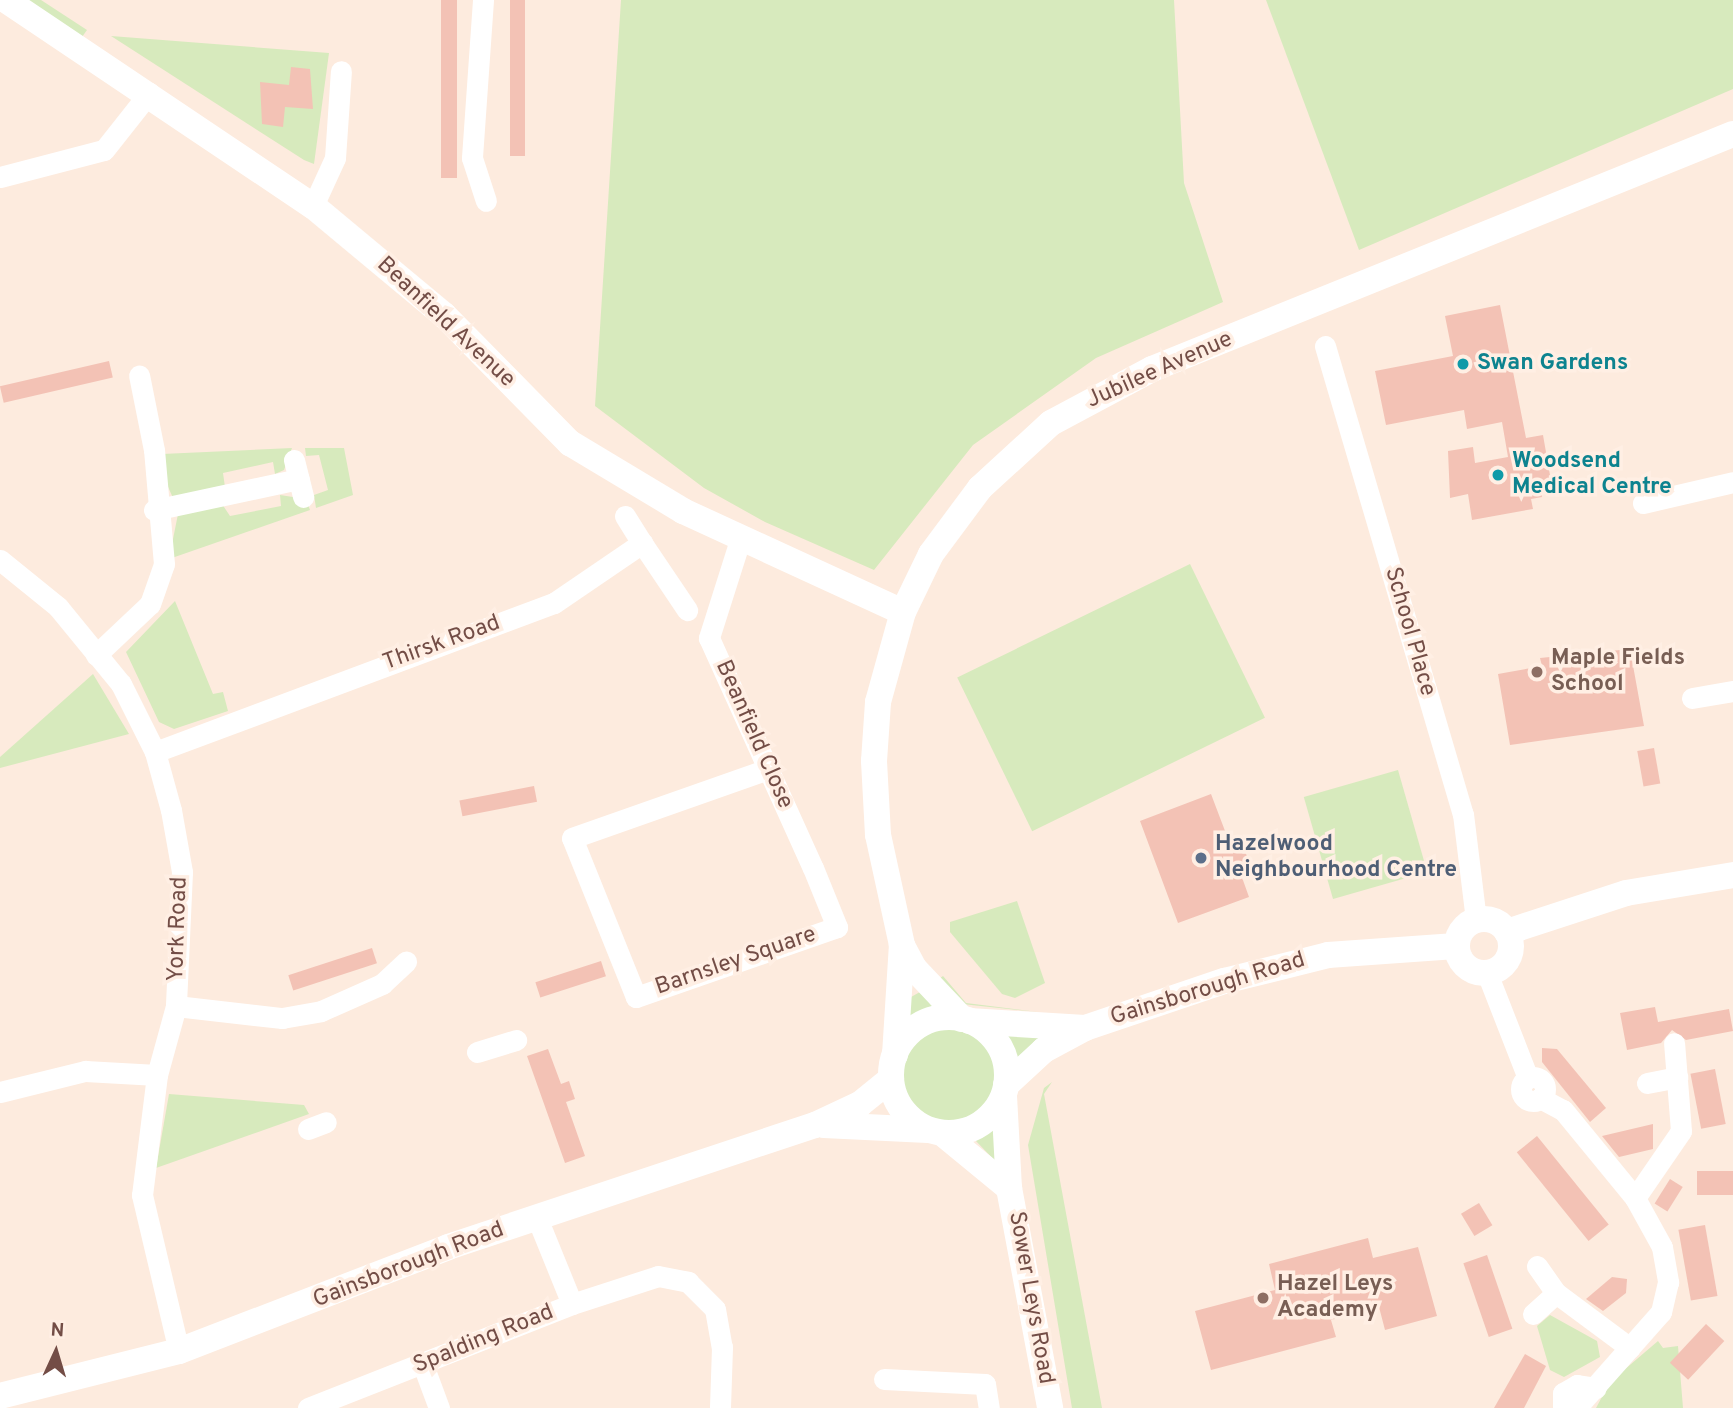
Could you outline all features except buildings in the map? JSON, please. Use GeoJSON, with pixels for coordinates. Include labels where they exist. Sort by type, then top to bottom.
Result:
{"type":"FeatureCollection","features":[{"type":"Feature","properties":{"kind":"street","name":"Beanfield Avenue"},"geometry":{"type":"LineString","coordinates":[[6,0],[149,93],[313,206],[444,315],[570,443],[740,540],[903,612]]}},
{"type":"Feature","properties":{"kind":"street"},"geometry":{"type":"LineString","coordinates":[[483,0],[472,158],[486,201]]}},
{"type":"Feature","properties":{"kind":"street"},"geometry":{"type":"LineString","coordinates":[[313,206],[335,158],[341,71]]}},
{"type":"Feature","properties":{"kind":"street"},"geometry":{"type":"LineString","coordinates":[[0,177],[104,150],[149,93]]}},
{"type":"Feature","properties":{"kind":"street","name":"Jubilee Avenue"},"geometry":{"type":"LineString","coordinates":[[965,1020],[914,968],[902,945],[878,835],[874,761],[878,702],[903,612],[931,554],[980,488],[1051,423],[1098,396],[1733,134]]}},
{"type":"Feature","properties":{"kind":"street","name":"School Place"},"geometry":{"type":"LineString","coordinates":[[1325,346],[1463,814],[1476,919]]}},
{"type":"Feature","properties":{"kind":"street"},"geometry":{"type":"LineString","coordinates":[[96,655],[150,604],[163,565],[154,510],[154,450],[139,375]]}},
{"type":"Feature","properties":{"kind":"street"},"geometry":{"type":"LineString","coordinates":[[154,510],[299,479]]}},
{"type":"Feature","properties":{"kind":"street"},"geometry":{"type":"LineString","coordinates":[[1643,503],[1733,482]]}},
{"type":"Feature","properties":{"kind":"street"},"geometry":{"type":"LineString","coordinates":[[625,516],[687,610]]}},
{"type":"Feature","properties":{"kind":"street","name":"Beanfield Close"},"geometry":{"type":"LineString","coordinates":[[740,540],[709,638],[837,928]]}},
{"type":"Feature","properties":{"kind":"street","name":"Thirsk Road"},"geometry":{"type":"LineString","coordinates":[[155,752],[554,603],[642,543]]}},
{"type":"Feature","properties":{"kind":"street","name":"York Road"},"geometry":{"type":"LineString","coordinates":[[0,560],[58,607],[121,684],[155,752],[182,872],[176,1006],[157,1075],[142,1195],[179,1351]]}},
{"type":"Feature","properties":{"kind":"street"},"geometry":{"type":"LineString","coordinates":[[1703,690],[1733,691]]}},
{"type":"Feature","properties":{"kind":"street","name":"Barnsley Square"},"geometry":{"type":"LineString","coordinates":[[768,769],[572,838],[636,997],[837,928]]}},
{"type":"Feature","properties":{"kind":"street"},"geometry":{"type":"LineString","coordinates":[[1507,932],[1626,893],[1733,875]]}},
{"type":"Feature","properties":{"kind":"street"},"geometry":{"type":"LineString","coordinates":[[1487,973],[1508,958],[1507,932],[1494,920],[1476,919],[1462,929],[1456,946],[1462,963],[1487,973],[1528,1078],[1542,1082],[1540,1098],[1563,1110],[1635,1198],[1662,1247],[1668,1282],[1661,1312],[1576,1408]]}},
{"type":"Feature","properties":{"kind":"street","name":"Jubilee Avenue"},"geometry":{"type":"LineString","coordinates":[[893,1067],[902,945]]}},
{"type":"Feature","properties":{"kind":"street","name":"Gainsborough Road"},"geometry":{"type":"LineString","coordinates":[[1005,1088],[1045,1050],[1085,1028],[1318,957],[1456,946]]}},
{"type":"Feature","properties":{"kind":"street"},"geometry":{"type":"LineString","coordinates":[[176,1006],[282,1018],[321,1011],[382,984],[406,962]]}},
{"type":"Feature","properties":{"kind":"street"},"geometry":{"type":"LineString","coordinates":[[965,1020],[999,1046],[1005,1088],[985,1121],[935,1131],[907,1115],[893,1067],[922,1025],[965,1020]]}},
{"type":"Feature","properties":{"kind":"street","name":"Gainsborough Road"},"geometry":{"type":"LineString","coordinates":[[965,1020],[1085,1028]]}},
{"type":"Feature","properties":{"kind":"street"},"geometry":{"type":"LineString","coordinates":[[477,1052],[516,1040]]}},
{"type":"Feature","properties":{"kind":"street"},"geometry":{"type":"LineString","coordinates":[[1635,1198],[1681,1130],[1674,1043]]}},
{"type":"Feature","properties":{"kind":"street","name":"Gainsborough Road"},"geometry":{"type":"LineString","coordinates":[[0,1396],[179,1351],[537,1218],[815,1125],[860,1104],[893,1067]]}},
{"type":"Feature","properties":{"kind":"street"},"geometry":{"type":"LineString","coordinates":[[0,1092],[85,1071],[157,1075]]}},
{"type":"Feature","properties":{"kind":"street"},"geometry":{"type":"LineString","coordinates":[[1647,1083],[1677,1077]]}},
{"type":"Feature","properties":{"kind":"street","name":"Sower Leys Road"},"geometry":{"type":"LineString","coordinates":[[1005,1088],[1009,1188],[1049,1408]]}},
{"type":"Feature","properties":{"kind":"street","name":"Gainsborough Road"},"geometry":{"type":"LineString","coordinates":[[815,1125],[935,1131]]}},
{"type":"Feature","properties":{"kind":"street","name":"Sower Leys Road"},"geometry":{"type":"LineString","coordinates":[[935,1131],[1009,1188]]}},
{"type":"Feature","properties":{"kind":"street","name":"Spalding Road"},"geometry":{"type":"LineString","coordinates":[[308,1408],[572,1304],[537,1218]]}},
{"type":"Feature","properties":{"kind":"street"},"geometry":{"type":"LineString","coordinates":[[1537,1266],[1556,1293],[1630,1348]]}},
{"type":"Feature","properties":{"kind":"street"},"geometry":{"type":"LineString","coordinates":[[572,1304],[658,1276],[688,1282],[715,1309],[722,1347],[719,1408]]}},
{"type":"Feature","properties":{"kind":"street"},"geometry":{"type":"LineString","coordinates":[[1533,1314],[1556,1293]]}},
{"type":"Feature","properties":{"kind":"street"},"geometry":{"type":"LineString","coordinates":[[423,1364],[439,1408]]}},
{"type":"Feature","properties":{"kind":"street"},"geometry":{"type":"LineString","coordinates":[[884,1378],[985,1384],[989,1408]]}},
{"type":"Feature","properties":{"kind":"street"},"geometry":{"type":"LineString","coordinates":[[1563,1408],[1563,1392],[1577,1385],[1596,1388]]}},
{"type":"Feature","properties":{"kind":"green space"},"geometry":{"type":"Polygon","coordinates":[[[25,0],[41,0],[87,30],[82,37],[25,0]]]}},
{"type":"Feature","properties":{"kind":"green space"},"geometry":{"type":"Polygon","coordinates":[[[621,0],[1174,0],[1184,183],[1223,302],[1096,358],[973,445],[874,570],[765,522],[704,488],[595,406],[621,0]]]}},
{"type":"Feature","properties":{"kind":"green space"},"geometry":{"type":"Polygon","coordinates":[[[1266,0],[1733,0],[1733,89],[1359,250],[1266,0]]]}},
{"type":"Feature","properties":{"kind":"green space"},"geometry":{"type":"Polygon","coordinates":[[[111,36],[329,53],[314,164],[304,160],[111,36]]]}},
{"type":"Feature","properties":{"kind":"green space"},"geometry":{"type":"Polygon","coordinates":[[[292,448],[284,470],[275,474],[273,462],[223,473],[225,487],[173,498],[165,480],[162,454],[292,448]]]}},
{"type":"Feature","properties":{"kind":"green space"},"geometry":{"type":"Polygon","coordinates":[[[305,448],[344,448],[353,495],[316,508],[314,495],[328,490],[319,455],[306,456],[305,448]]]}},
{"type":"Feature","properties":{"kind":"green space"},"geometry":{"type":"Polygon","coordinates":[[[280,495],[306,499],[310,510],[169,559],[178,514],[222,504],[230,516],[281,506],[280,495]]]}},
{"type":"Feature","properties":{"kind":"green space"},"geometry":{"type":"Polygon","coordinates":[[[1190,564],[1265,718],[1032,831],[957,678],[1190,564]]]}},
{"type":"Feature","properties":{"kind":"green space"},"geometry":{"type":"Polygon","coordinates":[[[175,601],[213,694],[223,692],[228,711],[174,729],[159,722],[126,652],[175,601]]]}},
{"type":"Feature","properties":{"kind":"green space"},"geometry":{"type":"Polygon","coordinates":[[[93,674],[129,734],[0,768],[0,757],[93,674]]]}},
{"type":"Feature","properties":{"kind":"green space"},"geometry":{"type":"Polygon","coordinates":[[[1398,770],[1427,872],[1333,899],[1304,797],[1398,770]]]}},
{"type":"Feature","properties":{"kind":"green space"},"geometry":{"type":"Polygon","coordinates":[[[1017,901],[1045,983],[1015,998],[1002,994],[950,932],[950,922],[1017,901]]]}},
{"type":"Feature","properties":{"kind":"green space"},"geometry":{"type":"Polygon","coordinates":[[[943,976],[966,1003],[1038,1012],[962,1004],[936,981],[943,976]]]}},
{"type":"Feature","properties":{"kind":"green space"},"geometry":{"type":"Polygon","coordinates":[[[920,992],[935,1009],[905,1024],[911,997],[920,992]]]}},
{"type":"Feature","properties":{"kind":"green space"},"geometry":{"type":"Polygon","coordinates":[[[949,1028],[967,1032],[983,1042],[993,1058],[997,1076],[993,1094],[983,1110],[967,1120],[949,1124],[931,1120],[915,1110],[905,1094],[901,1076],[905,1058],[915,1042],[931,1032],[949,1028]]]}},
{"type":"Feature","properties":{"kind":"green space"},"geometry":{"type":"Polygon","coordinates":[[[1001,1030],[1039,1031],[1041,1044],[1015,1063],[1001,1030]]]}},
{"type":"Feature","properties":{"kind":"green space"},"geometry":{"type":"Polygon","coordinates":[[[1052,1082],[1044,1094],[1102,1408],[1072,1408],[1028,1145],[1044,1088],[1052,1082]]]}},
{"type":"Feature","properties":{"kind":"green space"},"geometry":{"type":"Polygon","coordinates":[[[169,1094],[304,1105],[309,1114],[156,1168],[169,1094]]]}},
{"type":"Feature","properties":{"kind":"green space"},"geometry":{"type":"Polygon","coordinates":[[[993,1125],[998,1164],[975,1140],[993,1125]]]}},
{"type":"Feature","properties":{"kind":"green space"},"geometry":{"type":"Polygon","coordinates":[[[1550,1315],[1597,1341],[1600,1357],[1564,1377],[1550,1370],[1537,1326],[1550,1315]]]}},
{"type":"Feature","properties":{"kind":"green space"},"geometry":{"type":"Polygon","coordinates":[[[1658,1341],[1663,1348],[1678,1346],[1683,1408],[1596,1408],[1610,1382],[1658,1341]]]}},
{"type":"Feature","properties":{"kind":"place","name":"Swan Gardens"},"geometry":{"type":"Point","coordinates":[1463,364]}},
{"type":"Feature","properties":{"kind":"place","name":"Woodsend Medical Centre"},"geometry":{"type":"Point","coordinates":[1498,475]}},
{"type":"Feature","properties":{"kind":"place","name":"Maple Fields School"},"geometry":{"type":"Point","coordinates":[1537,672]}},
{"type":"Feature","properties":{"kind":"place","name":"Hazelwood Neighbourhood Centre"},"geometry":{"type":"Point","coordinates":[1201,858]}},
{"type":"Feature","properties":{"kind":"place","name":"Hazel Leys Academy"},"geometry":{"type":"Point","coordinates":[1263,1298]}}]}
